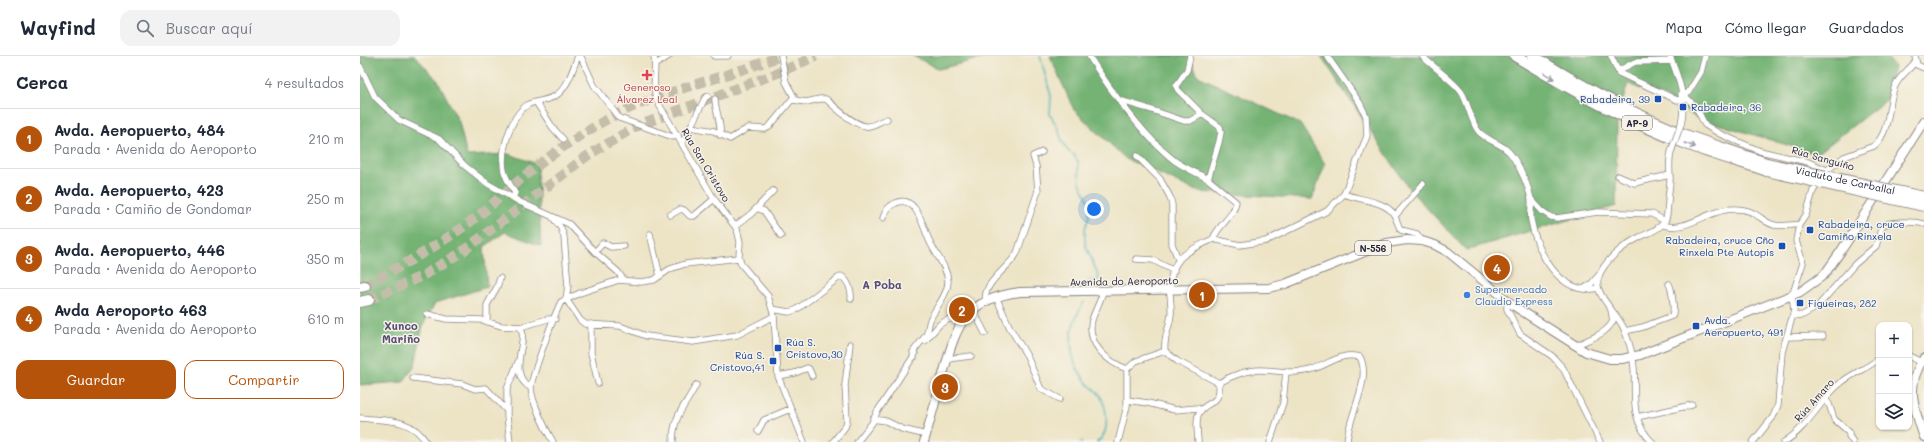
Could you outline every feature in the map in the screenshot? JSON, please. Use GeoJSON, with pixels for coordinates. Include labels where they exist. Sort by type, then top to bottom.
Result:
{"type":"FeatureCollection","features":[{"type":"Feature","properties":{"kind":"highway","name":"AP-9"},"geometry":{"type":"LineString","coordinates":[[1515,56],[1574,92],[1632,121],[1689,145],[1767,167]]}},
{"type":"Feature","properties":{"kind":"highway","name":"AP-9"},"geometry":{"type":"LineString","coordinates":[[1533,56],[1575,82],[1635,112],[1690,137],[1767,167]]}},
{"type":"Feature","properties":{"kind":"highway","name":"Viaduto de Carballal"},"geometry":{"type":"LineString","coordinates":[[1767,167],[1924,197]]}},
{"type":"Feature","properties":{"kind":"highway","name":"Viaduto de Carballal"},"geometry":{"type":"LineString","coordinates":[[1767,167],[1924,206]]}},
{"type":"Feature","properties":{"kind":"main road","name":"Avenida do Aeroporto"},"geometry":{"type":"LineString","coordinates":[[925,438],[955,333],[965,317],[986,301],[996,297],[1020,292],[1274,287],[1387,243],[1407,240],[1422,241],[1435,245],[1448,252],[1507,300],[1575,346],[1600,357],[1622,359],[1632,358],[1792,296],[1809,287],[1829,270],[1924,121]]}},
{"type":"Feature","properties":{"kind":"main road"},"geometry":{"type":"LineString","coordinates":[[1923,360],[1917,371],[1912,393],[1913,406],[1924,437]]}},
{"type":"Feature","properties":{"kind":"street"},"geometry":{"type":"LineString","coordinates":[[513,198],[515,193],[504,171],[503,153],[512,125],[524,108],[528,105],[559,94],[564,88],[578,56],[581,57],[594,86],[619,118],[673,137],[678,135]]}},
{"type":"Feature","properties":{"kind":"street","name":"Rúa San Cristovo"},"geometry":{"type":"LineString","coordinates":[[654,56],[656,64],[654,84],[655,97],[714,199],[735,226],[740,238],[739,258]]}},
{"type":"Feature","properties":{"kind":"street"},"geometry":{"type":"LineString","coordinates":[[656,64],[669,56]]}},
{"type":"Feature","properties":{"kind":"street"},"geometry":{"type":"LineString","coordinates":[[714,56],[728,56]]}},
{"type":"Feature","properties":{"kind":"street"},"geometry":{"type":"LineString","coordinates":[[691,127],[714,131],[730,139],[748,128],[767,129],[794,97],[786,82],[781,56]]}},
{"type":"Feature","properties":{"kind":"street"},"geometry":{"type":"LineString","coordinates":[[1089,56],[1138,124],[1174,160],[1208,179],[1234,198],[1236,202],[1233,212],[1219,227],[1213,239],[1184,254],[1178,259],[1170,290],[1171,315],[1164,345],[1165,351],[1177,361],[1219,383],[1248,372],[1259,370],[1313,370],[1342,356],[1360,357],[1363,379],[1350,419],[1347,442]]}},
{"type":"Feature","properties":{"kind":"street"},"geometry":{"type":"LineString","coordinates":[[1190,56],[1187,70],[1176,86],[1178,90],[1202,114],[1218,124],[1222,132],[1208,179]]}},
{"type":"Feature","properties":{"kind":"street"},"geometry":{"type":"LineString","coordinates":[[1213,239],[1240,245],[1266,240],[1327,211],[1344,194],[1367,136],[1366,116],[1360,103],[1327,56]]}},
{"type":"Feature","properties":{"kind":"street"},"geometry":{"type":"LineString","coordinates":[[1422,56],[1461,92],[1469,108],[1473,123],[1479,132],[1506,148],[1513,156],[1531,199],[1550,217],[1558,218],[1579,216],[1598,212],[1652,214],[1670,227],[1693,222],[1716,212],[1735,209],[1750,211],[1766,222],[1775,226],[1799,225]]}},
{"type":"Feature","properties":{"kind":"street"},"geometry":{"type":"LineString","coordinates":[[1585,288],[1601,273],[1610,260],[1627,245],[1664,223],[1668,214],[1670,175],[1669,159],[1681,124],[1683,111],[1680,79],[1671,59],[1635,62],[1618,71],[1611,56]]}},
{"type":"Feature","properties":{"kind":"street"},"geometry":{"type":"LineString","coordinates":[[1682,97],[1688,93],[1701,72],[1705,56]]}},
{"type":"Feature","properties":{"kind":"street"},"geometry":{"type":"LineString","coordinates":[[1754,442],[1776,412],[1782,352],[1793,316],[1792,296],[1803,263],[1796,242],[1799,225],[1806,215],[1813,191],[1826,171],[1844,157],[1874,146],[1878,143],[1890,113],[1896,85],[1904,72],[1915,61],[1924,68]]}},
{"type":"Feature","properties":{"kind":"street"},"geometry":{"type":"LineString","coordinates":[[360,66],[375,97],[399,120],[439,139],[465,166],[488,184],[513,198],[554,218],[559,218],[569,224],[595,252],[618,272],[623,279]]}},
{"type":"Feature","properties":{"kind":"street","name":"Rúa Sanguiño"},"geometry":{"type":"LineString","coordinates":[[1618,71],[1619,73],[1677,100],[1682,97],[1687,98],[1692,102],[1705,124],[1720,134],[1760,152],[1808,162],[1826,171],[1884,184]]}},
{"type":"Feature","properties":{"kind":"street"},"geometry":{"type":"LineString","coordinates":[[682,142],[705,98],[708,96]]}},
{"type":"Feature","properties":{"kind":"street"},"geometry":{"type":"LineString","coordinates":[[715,99],[715,108],[721,131],[720,135]]}},
{"type":"Feature","properties":{"kind":"street"},"geometry":{"type":"LineString","coordinates":[[793,100],[806,102],[820,99],[826,100],[853,121],[865,126],[869,126],[886,119]]}},
{"type":"Feature","properties":{"kind":"street"},"geometry":{"type":"LineString","coordinates":[[536,102],[553,128],[563,139]]}},
{"type":"Feature","properties":{"kind":"street"},"geometry":{"type":"LineString","coordinates":[[1122,102],[1146,108],[1184,121],[1190,121],[1202,114]]}},
{"type":"Feature","properties":{"kind":"street"},"geometry":{"type":"LineString","coordinates":[[986,301],[986,293],[990,285],[1001,270],[1015,258],[1018,253],[1038,191],[1036,166],[1032,156],[1042,152]]}},
{"type":"Feature","properties":{"kind":"street"},"geometry":{"type":"LineString","coordinates":[[1137,156],[1160,179],[1170,197],[1172,205],[1172,244],[1178,259]]}},
{"type":"Feature","properties":{"kind":"street"},"geometry":{"type":"LineString","coordinates":[[1618,176],[1634,183],[1670,175]]}},
{"type":"Feature","properties":{"kind":"street"},"geometry":{"type":"LineString","coordinates":[[1395,216],[1423,184]]}},
{"type":"Feature","properties":{"kind":"street"},"geometry":{"type":"LineString","coordinates":[[735,226],[757,208],[773,192]]}},
{"type":"Feature","properties":{"kind":"street"},"geometry":{"type":"LineString","coordinates":[[1344,194],[1377,204],[1390,210],[1395,216],[1401,230],[1417,234],[1422,241]]}},
{"type":"Feature","properties":{"kind":"street"},"geometry":{"type":"LineString","coordinates":[[670,215],[681,209],[690,216],[694,216],[714,199]]}},
{"type":"Feature","properties":{"kind":"street"},"geometry":{"type":"LineString","coordinates":[[1531,199],[1531,220],[1536,238],[1549,265],[1565,282],[1585,288],[1598,288]]}},
{"type":"Feature","properties":{"kind":"street"},"geometry":{"type":"LineString","coordinates":[[883,218],[884,214],[891,205],[904,201],[910,204],[921,217],[928,238],[947,274],[947,288],[929,322],[926,336],[913,352],[914,357]]}},
{"type":"Feature","properties":{"kind":"street"},"geometry":{"type":"LineString","coordinates":[[757,208],[764,211],[781,236]]}},
{"type":"Feature","properties":{"kind":"street"},"geometry":{"type":"LineString","coordinates":[[554,218],[561,228],[564,238],[568,286],[566,299],[582,322],[620,326],[646,336],[701,342],[737,335],[774,316]]}},
{"type":"Feature","properties":{"kind":"street"},"geometry":{"type":"LineString","coordinates":[[1793,316],[1802,315],[1817,307],[1854,264],[1876,246],[1882,226],[1913,222],[1924,224]]}},
{"type":"Feature","properties":{"kind":"street"},"geometry":{"type":"LineString","coordinates":[[650,234],[660,276]]}},
{"type":"Feature","properties":{"kind":"street"},"geometry":{"type":"LineString","coordinates":[[595,252],[603,244],[611,247],[624,246]]}},
{"type":"Feature","properties":{"kind":"street"},"geometry":{"type":"LineString","coordinates":[[531,388],[537,365],[559,306],[566,299],[623,279],[642,282],[654,280],[670,269],[685,264],[739,258],[744,269],[765,292],[772,309],[774,316],[778,376],[804,442]]}},
{"type":"Feature","properties":{"kind":"street"},"geometry":{"type":"LineString","coordinates":[[1136,258],[1154,260],[1174,271]]}},
{"type":"Feature","properties":{"kind":"street"},"geometry":{"type":"LineString","coordinates":[[1601,273],[1598,288],[1625,331],[1634,368],[1633,396],[1637,417],[1642,429],[1652,442]]}},
{"type":"Feature","properties":{"kind":"street"},"geometry":{"type":"LineString","coordinates":[[772,309],[789,312],[796,310],[803,306],[839,276],[843,276],[846,281],[851,292],[850,299]]}},
{"type":"Feature","properties":{"kind":"street"},"geometry":{"type":"LineString","coordinates":[[487,322],[487,305],[497,287],[500,278]]}},
{"type":"Feature","properties":{"kind":"street"},"geometry":{"type":"LineString","coordinates":[[1625,331],[1643,327],[1672,316],[1674,312],[1671,302],[1672,291],[1669,284]]}},
{"type":"Feature","properties":{"kind":"street"},"geometry":{"type":"LineString","coordinates":[[1103,291],[1101,300],[1092,319],[1093,341],[1098,348],[1114,363],[1127,369]]}},
{"type":"Feature","properties":{"kind":"street"},"geometry":{"type":"LineString","coordinates":[[996,297],[1010,328],[1027,356],[1041,389],[1060,399]]}},
{"type":"Feature","properties":{"kind":"street"},"geometry":{"type":"LineString","coordinates":[[1507,300],[1507,309],[1520,334],[1552,356],[1563,368],[1600,442]]}},
{"type":"Feature","properties":{"kind":"street"},"geometry":{"type":"LineString","coordinates":[[1575,346],[1608,328],[1613,321],[1611,307]]}},
{"type":"Feature","properties":{"kind":"street"},"geometry":{"type":"LineString","coordinates":[[973,310],[985,333]]}},
{"type":"Feature","properties":{"kind":"street"},"geometry":{"type":"LineString","coordinates":[[427,314],[446,319],[487,322],[501,326],[520,327],[548,319],[555,319]]}},
{"type":"Feature","properties":{"kind":"street"},"geometry":{"type":"LineString","coordinates":[[857,442],[872,423],[918,350],[940,324],[959,314],[965,317]]}},
{"type":"Feature","properties":{"kind":"street"},"geometry":{"type":"LineString","coordinates":[[591,324],[591,353],[598,383]]}},
{"type":"Feature","properties":{"kind":"street"},"geometry":{"type":"LineString","coordinates":[[510,442],[507,411],[507,389],[518,362],[522,337],[522,330],[520,327]]}},
{"type":"Feature","properties":{"kind":"street"},"geometry":{"type":"LineString","coordinates":[[1787,337],[1823,336]]}},
{"type":"Feature","properties":{"kind":"street"},"geometry":{"type":"LineString","coordinates":[[833,442],[845,427],[847,421],[845,385],[850,344]]}},
{"type":"Feature","properties":{"kind":"street"},"geometry":{"type":"LineString","coordinates":[[1118,442],[1127,400],[1127,369],[1136,361],[1165,351]]}},
{"type":"Feature","properties":{"kind":"street"},"geometry":{"type":"LineString","coordinates":[[947,359],[970,356]]}},
{"type":"Feature","properties":{"kind":"street"},"geometry":{"type":"LineString","coordinates":[[1912,357],[1923,360]]}},
{"type":"Feature","properties":{"kind":"street","name":"Rúa Amaro"},"geometry":{"type":"LineString","coordinates":[[1784,442],[1792,437],[1843,381],[1876,360]]}},
{"type":"Feature","properties":{"kind":"street"},"geometry":{"type":"LineString","coordinates":[[518,362],[523,378],[531,388],[536,404],[553,442]]}},
{"type":"Feature","properties":{"kind":"street"},"geometry":{"type":"LineString","coordinates":[[778,376],[796,373],[807,368],[810,369],[812,376]]}},
{"type":"Feature","properties":{"kind":"street"},"geometry":{"type":"LineString","coordinates":[[1270,442],[1283,403],[1286,371]]}},
{"type":"Feature","properties":{"kind":"street"},"geometry":{"type":"LineString","coordinates":[[413,378],[462,384],[475,389],[486,388],[507,411]]}},
{"type":"Feature","properties":{"kind":"street"},"geometry":{"type":"LineString","coordinates":[[1198,442],[1197,416],[1201,410],[1217,398],[1219,383]]}},
{"type":"Feature","properties":{"kind":"street"},"geometry":{"type":"LineString","coordinates":[[673,442],[678,413],[696,385]]}},
{"type":"Feature","properties":{"kind":"street"},"geometry":{"type":"LineString","coordinates":[[1127,400],[1148,403],[1175,410],[1197,408],[1201,410]]}},
{"type":"Feature","properties":{"kind":"street"},"geometry":{"type":"LineString","coordinates":[[1826,400],[1829,404],[1832,417],[1849,432],[1849,436],[1853,442]]}},
{"type":"Feature","properties":{"kind":"street"},"geometry":{"type":"LineString","coordinates":[[1637,417],[1692,405]]}},
{"type":"Feature","properties":{"kind":"street"},"geometry":{"type":"LineString","coordinates":[[758,431],[764,420],[790,409]]}},
{"type":"Feature","properties":{"kind":"street"},"geometry":{"type":"LineString","coordinates":[[360,418],[403,422],[412,426],[426,442]]}},
{"type":"Feature","properties":{"kind":"street"},"geometry":{"type":"LineString","coordinates":[[874,419],[886,421],[925,438]]}},
{"type":"Feature","properties":{"kind":"green space"},"geometry":{"type":"Polygon","coordinates":[[[360,56],[415,56],[438,81],[459,122],[467,156],[509,154],[537,164],[541,246],[505,232],[484,247],[487,287],[435,303],[423,325],[415,365],[403,382],[360,385],[360,56]]]}},
{"type":"Feature","properties":{"kind":"green space"},"geometry":{"type":"Polygon","coordinates":[[[913,56],[991,56],[939,69],[913,56]]]}},
{"type":"Feature","properties":{"kind":"green space"},"geometry":{"type":"Polygon","coordinates":[[[1050,56],[1189,56],[1198,76],[1300,124],[1325,164],[1312,199],[1199,192],[1126,159],[1074,110],[1050,56]]]}},
{"type":"Feature","properties":{"kind":"green space"},"geometry":{"type":"Polygon","coordinates":[[[1321,56],[1887,56],[1894,67],[1887,99],[1817,154],[1695,117],[1664,96],[1645,91],[1628,83],[1617,120],[1616,206],[1466,250],[1410,190],[1321,56]]]}},
{"type":"Feature","properties":{"kind":"waterway"},"geometry":{"type":"LineString","coordinates":[[1040,56],[1051,96],[1050,115],[1057,126],[1062,141],[1068,151],[1074,155],[1078,162],[1080,183],[1089,202],[1089,216],[1085,229],[1085,244],[1099,277],[1097,281],[1088,282],[1087,284]]}},
{"type":"Feature","properties":{"kind":"waterway"},"geometry":{"type":"LineString","coordinates":[[1084,302],[1076,316],[1072,331],[1071,346],[1075,363],[1082,377],[1100,395],[1105,408],[1106,427],[1104,433],[1097,442]]}},
{"type":"Feature","properties":{"kind":"tunnel"},"geometry":{"type":"LineString","coordinates":[[365,286],[455,233],[483,212],[545,160],[577,137],[599,124],[620,113],[665,94],[780,56]]}},
{"type":"Feature","properties":{"kind":"tunnel"},"geometry":{"type":"LineString","coordinates":[[369,300],[424,275],[462,252],[587,156],[635,127],[780,72],[816,56]]}},
{"type":"Feature","properties":{"kind":"place","name":"Generoso Álvarez Leal"},"geometry":{"type":"Point","coordinates":[647,75]}},
{"type":"Feature","properties":{"kind":"place","name":"Rabadeira, 39"},"geometry":{"type":"Point","coordinates":[1658,99]}},
{"type":"Feature","properties":{"kind":"place","name":"Rabadeira, 36"},"geometry":{"type":"Point","coordinates":[1683,107]}},
{"type":"Feature","properties":{"kind":"place","name":"Rabadeira, cruce Camiño Rinxela"},"geometry":{"type":"Point","coordinates":[1810,230]}},
{"type":"Feature","properties":{"kind":"place","name":"Rabadeira, cruce Cño Rinxela Pte Autopis"},"geometry":{"type":"Point","coordinates":[1782,246]}},
{"type":"Feature","properties":{"kind":"place","name":"Avda Aeroporto 463"},"geometry":{"type":"Point","coordinates":[1497,268]}},
{"type":"Feature","properties":{"kind":"place","name":"Avda. Aeropuerto, 484"},"geometry":{"type":"Point","coordinates":[1202,295]}},
{"type":"Feature","properties":{"kind":"place","name":"Supermercado Claudio Express"},"geometry":{"type":"Point","coordinates":[1467,295]}},
{"type":"Feature","properties":{"kind":"place","name":"Figueiras, 282"},"geometry":{"type":"Point","coordinates":[1800,303]}},
{"type":"Feature","properties":{"kind":"place","name":"Avda. Aeropuerto, 423"},"geometry":{"type":"Point","coordinates":[962,310]}},
{"type":"Feature","properties":{"kind":"place","name":"Avda. Aeropuerto, 491"},"geometry":{"type":"Point","coordinates":[1696,326]}},
{"type":"Feature","properties":{"kind":"place","name":"Rúa S. Cristovo,30"},"geometry":{"type":"Point","coordinates":[778,348]}},
{"type":"Feature","properties":{"kind":"place","name":"Rúa S. Cristovo,41"},"geometry":{"type":"Point","coordinates":[773,361]}},
{"type":"Feature","properties":{"kind":"place","name":"Avda. Aeropuerto, 446"},"geometry":{"type":"Point","coordinates":[945,387]}},
{"type":"Feature","properties":{"kind":"district","name":"A Poba"},"geometry":{"type":"Point","coordinates":[882,284]}},
{"type":"Feature","properties":{"kind":"district","name":"Xunco Mariño"},"geometry":{"type":"Point","coordinates":[401,331]}}]}
